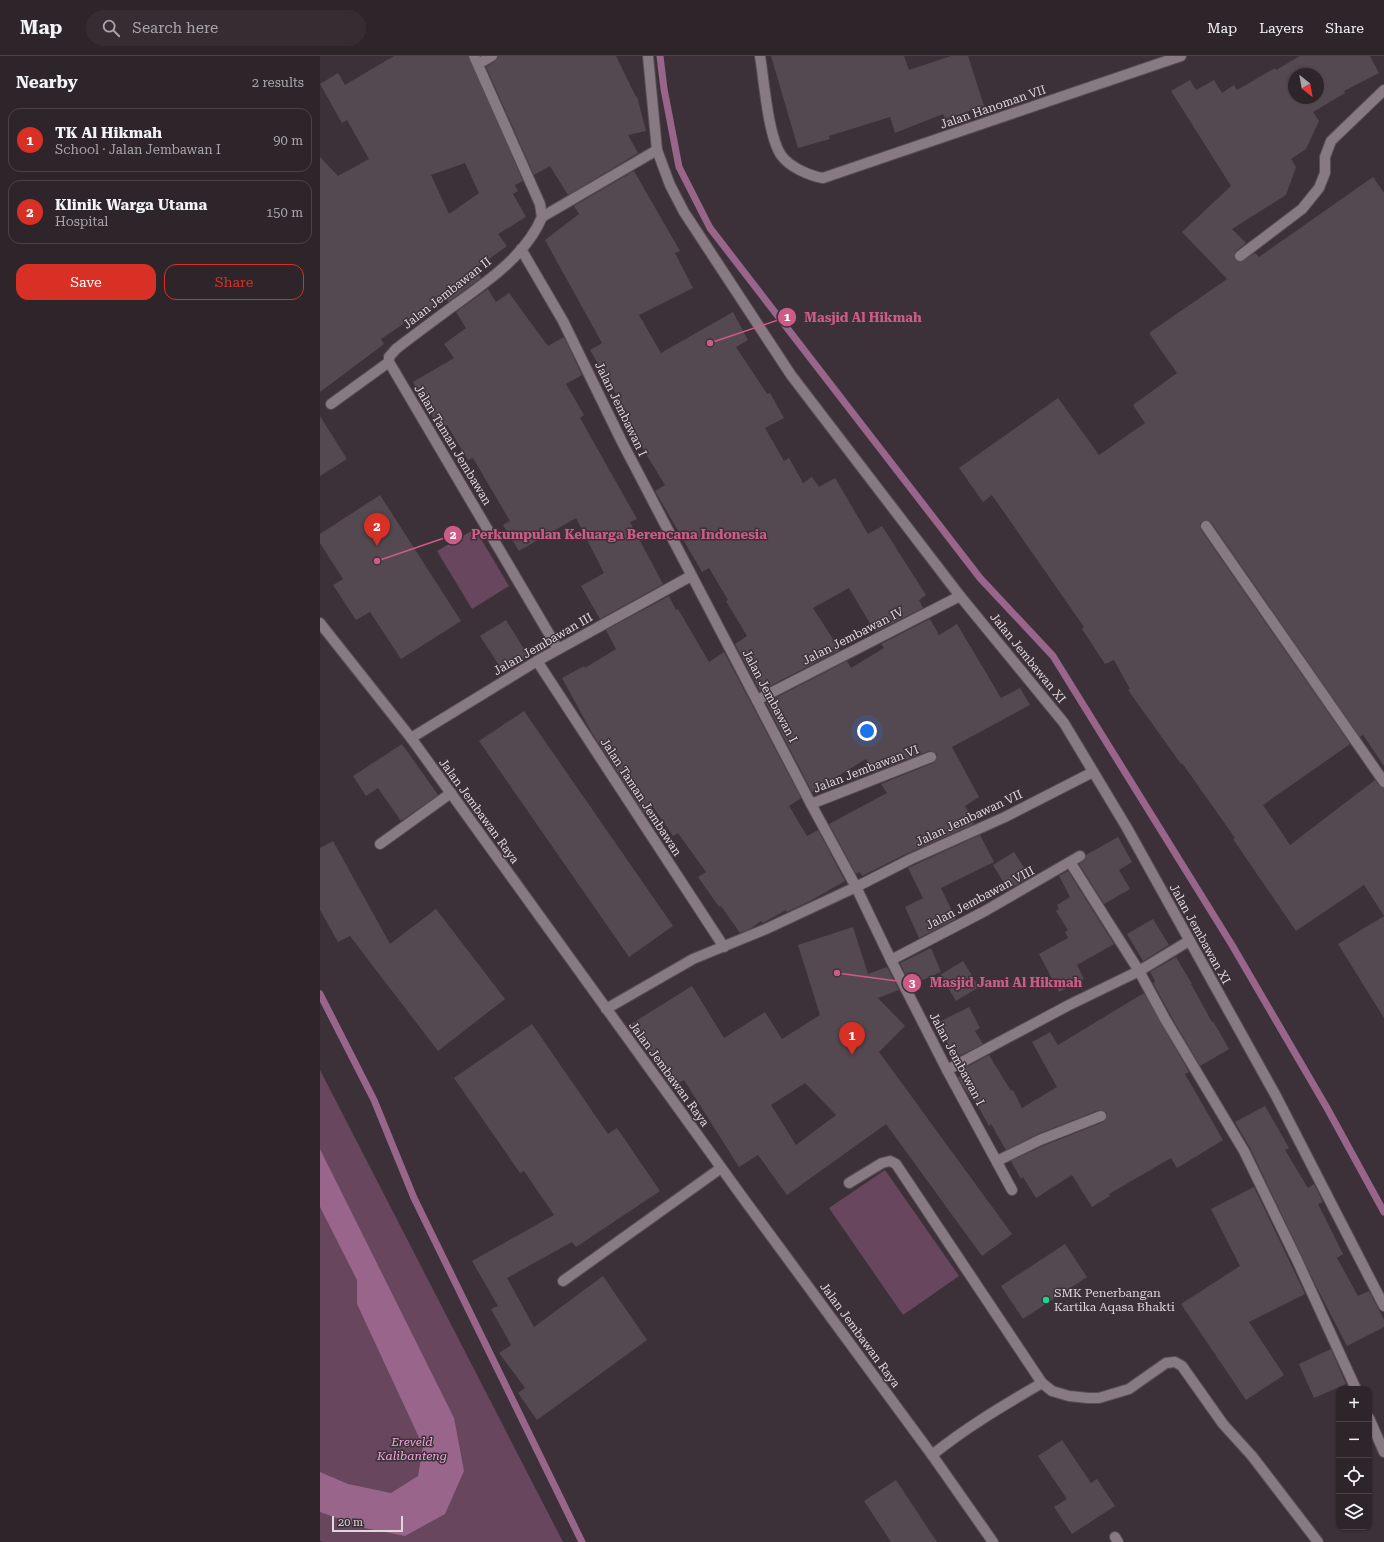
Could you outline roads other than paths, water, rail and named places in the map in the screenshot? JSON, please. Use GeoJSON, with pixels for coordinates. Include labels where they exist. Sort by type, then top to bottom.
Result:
{"type":"FeatureCollection","features":[{"type":"Feature","properties":{"kind":"street"},"geometry":{"type":"LineString","coordinates":[[492,56],[476,60],[540,204],[542,217]]}},
{"type":"Feature","properties":{"kind":"street"},"geometry":{"type":"LineString","coordinates":[[648,56],[657,150],[670,185],[684,212],[792,375],[960,596]]}},
{"type":"Feature","properties":{"kind":"street","name":"Jalan Hanoman VII"},"geometry":{"type":"LineString","coordinates":[[760,56],[773,139],[781,156],[795,167],[812,177],[823,178],[1180,56]]}},
{"type":"Feature","properties":{"kind":"street"},"geometry":{"type":"LineString","coordinates":[[1240,256],[1302,209],[1319,188],[1325,173],[1325,157],[1332,141],[1384,90]]}},
{"type":"Feature","properties":{"kind":"street"},"geometry":{"type":"LineString","coordinates":[[521,249],[542,217],[657,150]]}},
{"type":"Feature","properties":{"kind":"street","name":"Jalan Jembawan II"},"geometry":{"type":"LineString","coordinates":[[331,404],[389,360],[396,349],[472,293],[511,261],[521,249]]}},
{"type":"Feature","properties":{"kind":"street","name":"Jalan Jembawan I"},"geometry":{"type":"LineString","coordinates":[[521,249],[563,321],[622,442],[856,887],[947,1070],[1012,1190]]}},
{"type":"Feature","properties":{"kind":"street","name":"Jalan Taman Jembawan"},"geometry":{"type":"LineString","coordinates":[[389,360],[558,649]]}},
{"type":"Feature","properties":{"kind":"street"},"geometry":{"type":"LineString","coordinates":[[1206,526],[1384,782]]}},
{"type":"Feature","properties":{"kind":"street","name":"Jalan Jembawan III"},"geometry":{"type":"LineString","coordinates":[[411,738],[537,661],[692,576]]}},
{"type":"Feature","properties":{"kind":"street","name":"Jalan Jembawan IV"},"geometry":{"type":"LineString","coordinates":[[758,700],[960,596]]}},
{"type":"Feature","properties":{"kind":"street","name":"Jalan Jembawan XI"},"geometry":{"type":"LineString","coordinates":[[960,596],[1064,723],[1127,828],[1279,1103],[1384,1306]]}},
{"type":"Feature","properties":{"kind":"street","name":"Jalan Jembawan Raya"},"geometry":{"type":"LineString","coordinates":[[320,623],[411,738],[721,1168],[932,1455],[993,1542]]}},
{"type":"Feature","properties":{"kind":"street","name":"Jalan Taman Jembawan"},"geometry":{"type":"LineString","coordinates":[[537,661],[724,947]]}},
{"type":"Feature","properties":{"kind":"street","name":"Jalan Jembawan VI"},"geometry":{"type":"LineString","coordinates":[[811,804],[931,757]]}},
{"type":"Feature","properties":{"kind":"street","name":"Jalan Jembawan VII"},"geometry":{"type":"LineString","coordinates":[[606,1009],[693,959],[724,947],[856,887],[911,859],[1005,817],[1093,772]]}},
{"type":"Feature","properties":{"kind":"street"},"geometry":{"type":"LineString","coordinates":[[380,844],[451,793]]}},
{"type":"Feature","properties":{"kind":"street","name":"Jalan Jembawan VIII"},"geometry":{"type":"LineString","coordinates":[[891,960],[985,911],[1080,856]]}},
{"type":"Feature","properties":{"kind":"street"},"geometry":{"type":"LineString","coordinates":[[1070,862],[1139,971],[1165,1019],[1244,1151],[1291,1247],[1355,1386]]}},
{"type":"Feature","properties":{"kind":"street"},"geometry":{"type":"LineString","coordinates":[[947,1070],[1069,1005],[1139,971],[1189,941]]}},
{"type":"Feature","properties":{"kind":"street"},"geometry":{"type":"LineString","coordinates":[[997,1161],[1040,1140],[1101,1116]]}},
{"type":"Feature","properties":{"kind":"street"},"geometry":{"type":"LineString","coordinates":[[849,1183],[882,1163],[890,1161],[896,1164],[1042,1383],[1052,1391],[1069,1396],[1100,1398],[1129,1389],[1166,1363],[1175,1362],[1182,1366],[1223,1424],[1252,1456],[1318,1542]]}},
{"type":"Feature","properties":{"kind":"street"},"geometry":{"type":"LineString","coordinates":[[563,1281],[721,1168]]}},
{"type":"Feature","properties":{"kind":"street"},"geometry":{"type":"LineString","coordinates":[[932,1455],[990,1414],[1042,1383]]}},
{"type":"Feature","properties":{"kind":"street"},"geometry":{"type":"LineString","coordinates":[[1371,1422],[1384,1452]]}},
{"type":"Feature","properties":{"kind":"waterway"},"geometry":{"type":"LineString","coordinates":[[660,56],[664,89],[679,167],[710,228],[980,578],[1053,656],[1232,945],[1327,1108],[1384,1212]]}},
{"type":"Feature","properties":{"kind":"waterway"},"geometry":{"type":"LineString","coordinates":[[320,994],[374,1100],[414,1198],[582,1542]]}},
{"type":"Feature","properties":{"kind":"place","name":"Masjid Al Hikmah"},"geometry":{"type":"Point","coordinates":[710,343]}},
{"type":"Feature","properties":{"kind":"place","name":"Klinik Warga Utama"},"geometry":{"type":"Point","coordinates":[377,546]}},
{"type":"Feature","properties":{"kind":"place","name":"Perkumpulan Keluarga Berencana Indonesia"},"geometry":{"type":"Point","coordinates":[377,561]}},
{"type":"Feature","properties":{"kind":"place","name":"Masjid Jami Al Hikmah"},"geometry":{"type":"Point","coordinates":[837,973]}},
{"type":"Feature","properties":{"kind":"place","name":"TK Al Hikmah"},"geometry":{"type":"Point","coordinates":[852,1055]}},
{"type":"Feature","properties":{"kind":"place","name":"SMK Penerbangan Kartika Aqasa Bhakti"},"geometry":{"type":"Point","coordinates":[1046,1300]}},
{"type":"Feature","properties":{"kind":"park label","name":"Ereveld Kalibanteng"},"geometry":{"type":"Point","coordinates":[412,1449]}}]}
